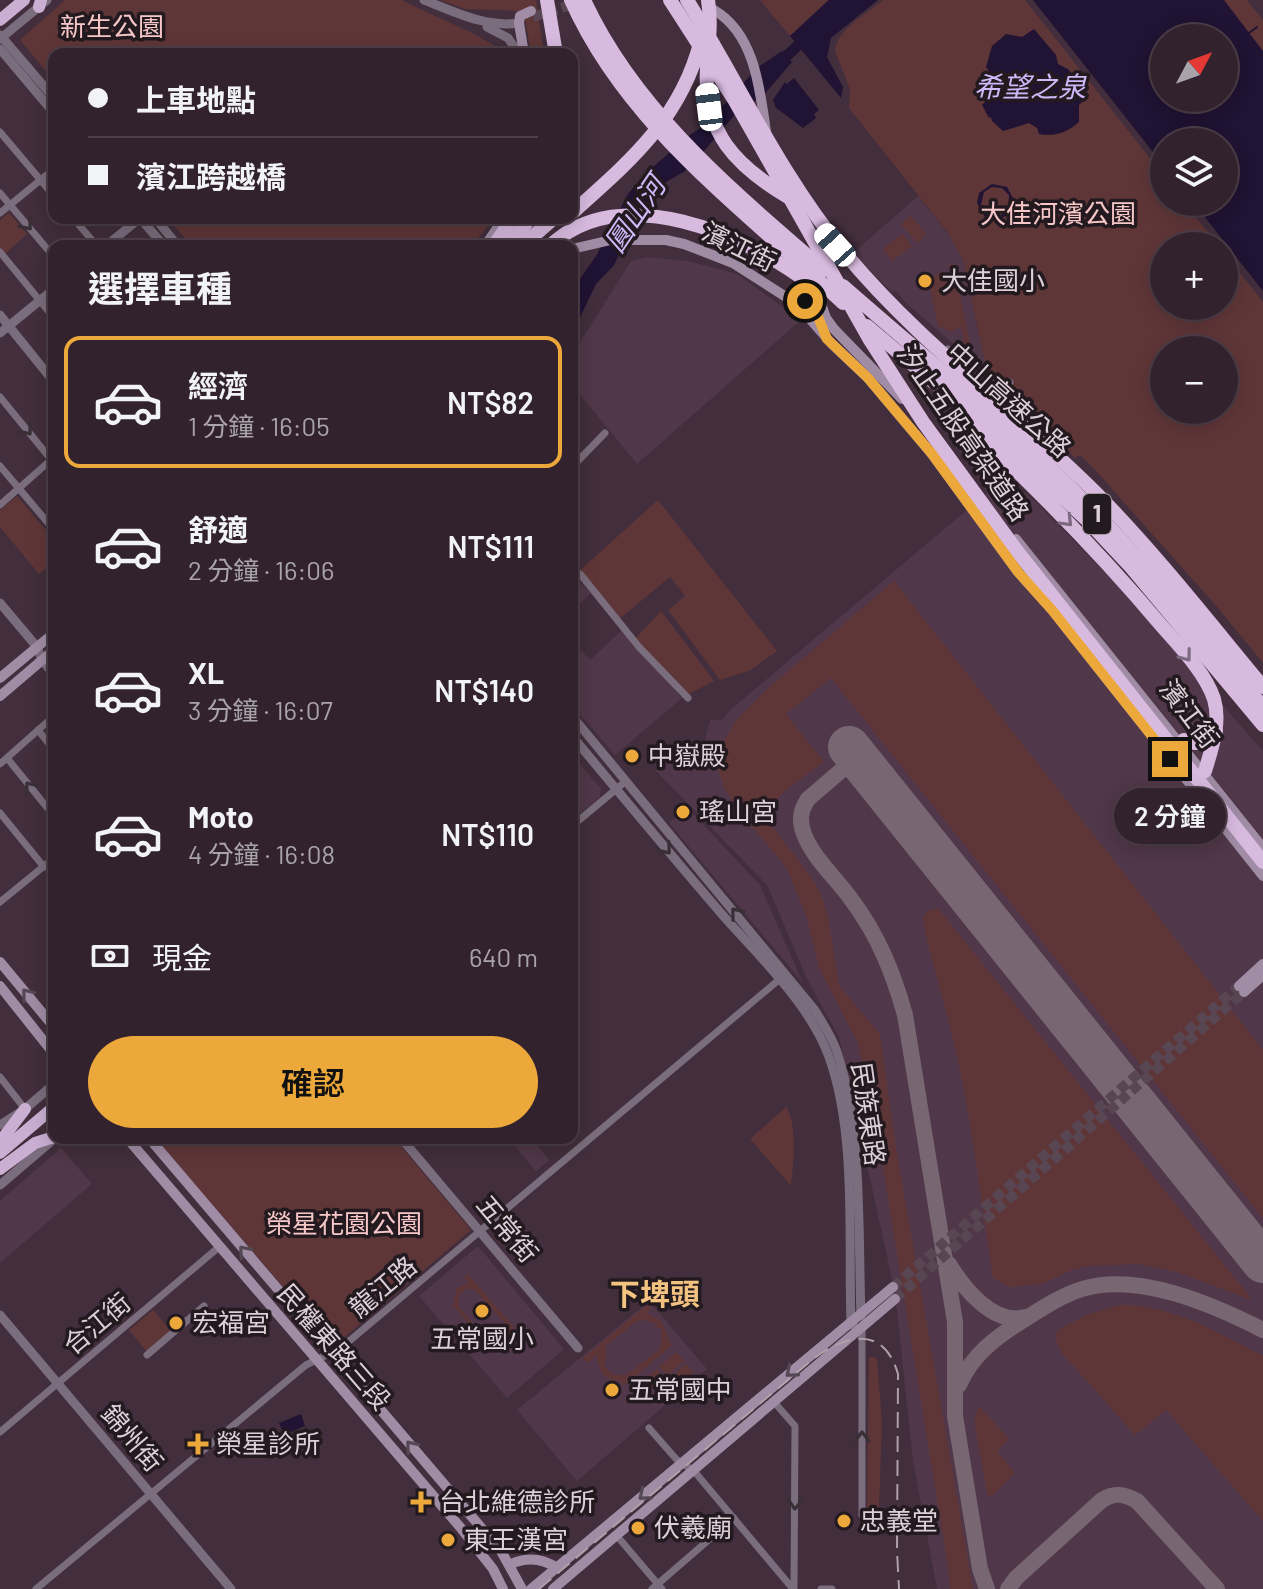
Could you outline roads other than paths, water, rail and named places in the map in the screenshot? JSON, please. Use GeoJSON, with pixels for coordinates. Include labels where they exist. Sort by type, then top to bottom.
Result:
{"type":"FeatureCollection","features":[{"type":"Feature","properties":{"kind":"highway"},"geometry":{"type":"LineString","coordinates":[[0,11],[13,0]]}},
{"type":"Feature","properties":{"kind":"highway"},"geometry":{"type":"LineString","coordinates":[[0,20],[24,0]]}},
{"type":"Feature","properties":{"kind":"highway"},"geometry":{"type":"LineString","coordinates":[[547,0],[554,48]]}},
{"type":"Feature","properties":{"kind":"highway","name":"中山高速公路"},"geometry":{"type":"LineString","coordinates":[[571,0],[622,86],[665,138],[1029,448],[1132,551],[1263,707]]}},
{"type":"Feature","properties":{"kind":"highway","name":"中山高速公路"},"geometry":{"type":"LineString","coordinates":[[584,0],[605,39],[713,179]]}},
{"type":"Feature","properties":{"kind":"highway"},"geometry":{"type":"LineString","coordinates":[[595,0],[618,57]]}},
{"type":"Feature","properties":{"kind":"highway","name":"汐止五股高架道路"},"geometry":{"type":"LineString","coordinates":[[670,0],[735,101],[870,340],[923,422],[1017,551],[1263,862]]}},
{"type":"Feature","properties":{"kind":"highway"},"geometry":{"type":"LineString","coordinates":[[578,197],[628,152],[667,103],[682,73],[692,37],[695,18],[689,0]]}},
{"type":"Feature","properties":{"kind":"highway","name":"汐止五股高架道路"},"geometry":{"type":"LineString","coordinates":[[689,0],[809,204],[851,261],[916,332],[1050,449],[1097,495],[1141,542],[1263,687]]}},
{"type":"Feature","properties":{"kind":"highway"},"geometry":{"type":"LineString","coordinates":[[578,208],[635,157],[672,110],[687,81],[703,33],[701,0]]}},
{"type":"Feature","properties":{"kind":"highway"},"geometry":{"type":"LineString","coordinates":[[712,9],[707,68],[709,107],[714,124],[726,146],[751,172],[797,203]]}},
{"type":"Feature","properties":{"kind":"highway"},"geometry":{"type":"LineString","coordinates":[[751,172],[766,170],[772,157]]}},
{"type":"Feature","properties":{"kind":"highway"},"geometry":{"type":"LineString","coordinates":[[558,240],[594,222],[625,217],[653,217],[703,227],[731,236],[772,257],[874,332]]}},
{"type":"Feature","properties":{"kind":"highway"},"geometry":{"type":"LineString","coordinates":[[529,240],[547,224]]}},
{"type":"Feature","properties":{"kind":"highway"},"geometry":{"type":"LineString","coordinates":[[541,240],[559,224]]}},
{"type":"Feature","properties":{"kind":"highway","name":"中山高速公路"},"geometry":{"type":"LineString","coordinates":[[777,235],[874,332],[1086,519],[1141,579],[1263,725]]}},
{"type":"Feature","properties":{"kind":"highway"},"geometry":{"type":"LineString","coordinates":[[957,403],[973,429],[1055,508],[1136,596],[1207,685],[1217,712],[1216,731],[1205,771]]}},
{"type":"Feature","properties":{"kind":"highway"},"geometry":{"type":"LineString","coordinates":[[1184,740],[1192,744],[1201,743],[1216,731]]}},
{"type":"Feature","properties":{"kind":"highway"},"geometry":{"type":"LineString","coordinates":[[0,1142],[25,1109]]}},
{"type":"Feature","properties":{"kind":"highway"},"geometry":{"type":"LineString","coordinates":[[2,1162],[48,1113]]}},
{"type":"Feature","properties":{"kind":"highway"},"geometry":{"type":"LineString","coordinates":[[2,1162],[48,1122]]}},
{"type":"Feature","properties":{"kind":"highway"},"geometry":{"type":"LineString","coordinates":[[2,1162],[48,1139]]}},
{"type":"Feature","properties":{"kind":"main road","name":"濱江街"},"geometry":{"type":"LineString","coordinates":[[712,9],[726,18],[746,44],[781,193],[791,209],[830,252],[840,256]]}},
{"type":"Feature","properties":{"kind":"main road"},"geometry":{"type":"LineString","coordinates":[[521,48],[520,16],[532,14]]}},
{"type":"Feature","properties":{"kind":"main road","name":"濱江街"},"geometry":{"type":"LineString","coordinates":[[766,131],[797,203],[835,245],[840,256]]}},
{"type":"Feature","properties":{"kind":"main road","name":"濱江街"},"geometry":{"type":"LineString","coordinates":[[578,247],[593,243],[666,240],[713,254],[773,287],[805,311],[868,378],[932,454],[1047,614],[1263,882]]}},
{"type":"Feature","properties":{"kind":"main road"},"geometry":{"type":"LineString","coordinates":[[824,334],[816,312],[840,256]]}},
{"type":"Feature","properties":{"kind":"main road"},"geometry":{"type":"LineString","coordinates":[[773,287],[811,303],[820,301]]}},
{"type":"Feature","properties":{"kind":"main road","name":"濱江街"},"geometry":{"type":"LineString","coordinates":[[820,301],[834,329],[907,404],[1263,848]]}},
{"type":"Feature","properties":{"kind":"main road","name":"濱江街"},"geometry":{"type":"LineString","coordinates":[[1018,572],[1052,610],[1263,876]]}},
{"type":"Feature","properties":{"kind":"main road","name":"濱江街"},"geometry":{"type":"LineString","coordinates":[[1045,574],[1065,591],[1184,740],[1263,848]]}},
{"type":"Feature","properties":{"kind":"main road"},"geometry":{"type":"LineString","coordinates":[[0,678],[48,638]]}},
{"type":"Feature","properties":{"kind":"main road"},"geometry":{"type":"LineString","coordinates":[[0,696],[48,655]]}},
{"type":"Feature","properties":{"kind":"main road"},"geometry":{"type":"LineString","coordinates":[[1195,795],[1205,771]]}},
{"type":"Feature","properties":{"kind":"main road"},"geometry":{"type":"LineString","coordinates":[[0,962],[48,1020]]}},
{"type":"Feature","properties":{"kind":"main road"},"geometry":{"type":"LineString","coordinates":[[1263,964],[1242,989],[1263,975]]}},
{"type":"Feature","properties":{"kind":"main road"},"geometry":{"type":"LineString","coordinates":[[0,986],[48,1046]]}},
{"type":"Feature","properties":{"kind":"main road","name":"民權東路三段"},"geometry":{"type":"LineString","coordinates":[[132,1144],[460,1527],[503,1589]]}},
{"type":"Feature","properties":{"kind":"main road","name":"民權東路三段"},"geometry":{"type":"LineString","coordinates":[[154,1144],[511,1564],[522,1589]]}},
{"type":"Feature","properties":{"kind":"main road"},"geometry":{"type":"LineString","coordinates":[[531,1589],[681,1464],[857,1327],[861,1314],[894,1293],[857,1327],[774,1402],[617,1536],[568,1584],[553,1589]]}},
{"type":"Feature","properties":{"kind":"main road"},"geometry":{"type":"LineString","coordinates":[[511,1564],[532,1559],[545,1561],[557,1568]]}},
{"type":"Feature","properties":{"kind":"street"},"geometry":{"type":"LineString","coordinates":[[424,0],[508,38],[516,48]]}},
{"type":"Feature","properties":{"kind":"street"},"geometry":{"type":"LineString","coordinates":[[42,2],[1,37],[48,91]]}},
{"type":"Feature","properties":{"kind":"street"},"geometry":{"type":"LineString","coordinates":[[466,17],[497,25],[519,23]]}},
{"type":"Feature","properties":{"kind":"street"},"geometry":{"type":"LineString","coordinates":[[0,49],[48,106]]}},
{"type":"Feature","properties":{"kind":"street"},"geometry":{"type":"LineString","coordinates":[[0,132],[48,189]]}},
{"type":"Feature","properties":{"kind":"street"},"geometry":{"type":"LineString","coordinates":[[0,213],[48,174]]}},
{"type":"Feature","properties":{"kind":"street"},"geometry":{"type":"LineString","coordinates":[[0,193],[48,250]]}},
{"type":"Feature","properties":{"kind":"street"},"geometry":{"type":"LineString","coordinates":[[78,224],[92,240]]}},
{"type":"Feature","properties":{"kind":"street"},"geometry":{"type":"LineString","coordinates":[[113,240],[133,224]]}},
{"type":"Feature","properties":{"kind":"street"},"geometry":{"type":"LineString","coordinates":[[145,224],[159,240]]}},
{"type":"Feature","properties":{"kind":"street"},"geometry":{"type":"LineString","coordinates":[[160,224],[173,240]]}},
{"type":"Feature","properties":{"kind":"street"},"geometry":{"type":"LineString","coordinates":[[0,252],[48,311]]}},
{"type":"Feature","properties":{"kind":"street"},"geometry":{"type":"LineString","coordinates":[[840,256],[981,377],[1002,384],[1010,382]]}},
{"type":"Feature","properties":{"kind":"street"},"geometry":{"type":"LineString","coordinates":[[4,330],[48,294]]}},
{"type":"Feature","properties":{"kind":"street"},"geometry":{"type":"LineString","coordinates":[[0,315],[4,330],[48,376]]}},
{"type":"Feature","properties":{"kind":"street"},"geometry":{"type":"LineString","coordinates":[[0,397],[48,454]]}},
{"type":"Feature","properties":{"kind":"street"},"geometry":{"type":"LineString","coordinates":[[578,461],[605,433]]}},
{"type":"Feature","properties":{"kind":"street"},"geometry":{"type":"LineString","coordinates":[[0,505],[48,464]]}},
{"type":"Feature","properties":{"kind":"street"},"geometry":{"type":"LineString","coordinates":[[0,466],[48,523]]}},
{"type":"Feature","properties":{"kind":"street"},"geometry":{"type":"LineString","coordinates":[[578,573],[639,647],[688,698]]}},
{"type":"Feature","properties":{"kind":"street"},"geometry":{"type":"LineString","coordinates":[[2,609],[37,647],[48,668]]}},
{"type":"Feature","properties":{"kind":"street"},"geometry":{"type":"LineString","coordinates":[[0,764],[48,721]]}},
{"type":"Feature","properties":{"kind":"street","name":"民族東路"},"geometry":{"type":"LineString","coordinates":[[578,723],[782,977],[829,1056],[839,1097],[847,1162],[857,1327],[862,1515]]}},
{"type":"Feature","properties":{"kind":"street"},"geometry":{"type":"LineString","coordinates":[[38,730],[48,742]]}},
{"type":"Feature","properties":{"kind":"street","name":"民族東路"},"geometry":{"type":"LineString","coordinates":[[578,743],[782,977],[814,1009],[829,1033],[845,1081],[854,1150],[861,1314]]}},
{"type":"Feature","properties":{"kind":"street"},"geometry":{"type":"LineString","coordinates":[[7,758],[48,809]]}},
{"type":"Feature","properties":{"kind":"street"},"geometry":{"type":"LineString","coordinates":[[578,821],[626,781]]}},
{"type":"Feature","properties":{"kind":"street"},"geometry":{"type":"LineString","coordinates":[[1,816],[44,867]]}},
{"type":"Feature","properties":{"kind":"street"},"geometry":{"type":"LineString","coordinates":[[0,902],[48,863]]}},
{"type":"Feature","properties":{"kind":"street","name":"龍江路"},"geometry":{"type":"LineString","coordinates":[[36,1589],[300,1369],[341,1348],[782,977]]}},
{"type":"Feature","properties":{"kind":"street"},"geometry":{"type":"LineString","coordinates":[[0,1077],[25,1109]]}},
{"type":"Feature","properties":{"kind":"street"},"geometry":{"type":"LineString","coordinates":[[0,1125],[48,1089]]}},
{"type":"Feature","properties":{"kind":"street"},"geometry":{"type":"LineString","coordinates":[[0,1185],[48,1143]]}},
{"type":"Feature","properties":{"kind":"street","name":"五常街"},"geometry":{"type":"LineString","coordinates":[[406,1144],[578,1348]]}},
{"type":"Feature","properties":{"kind":"street","name":"合江街"},"geometry":{"type":"LineString","coordinates":[[0,1432],[219,1247]]}},
{"type":"Feature","properties":{"kind":"street"},"geometry":{"type":"LineString","coordinates":[[147,1355],[204,1306]]}},
{"type":"Feature","properties":{"kind":"street","name":"錦州街"},"geometry":{"type":"LineString","coordinates":[[0,1315],[231,1589]]}},
{"type":"Feature","properties":{"kind":"street"},"geometry":{"type":"LineString","coordinates":[[774,1402],[795,1426],[794,1589]]}},
{"type":"Feature","properties":{"kind":"street"},"geometry":{"type":"LineString","coordinates":[[649,1428],[681,1464],[694,1471],[794,1589]]}},
{"type":"Feature","properties":{"kind":"street"},"geometry":{"type":"LineString","coordinates":[[617,1536],[657,1587],[734,1518]]}},
{"type":"Feature","properties":{"kind":"street"},"geometry":{"type":"LineString","coordinates":[[821,1589],[832,1589]]}},
{"type":"Feature","properties":{"kind":"water"},"geometry":{"type":"Polygon","coordinates":[[[829,0],[878,0],[831,38],[827,57],[843,87],[841,98],[790,36],[829,0]]]}},
{"type":"Feature","properties":{"kind":"water"},"geometry":{"type":"Polygon","coordinates":[[[1033,0],[1224,0],[1263,51],[1263,291],[1238,259],[1238,232],[1217,232],[1204,216],[1238,216],[1238,128],[1150,128],[1150,148],[1033,0]]]}},
{"type":"Feature","properties":{"kind":"water","name":"希望之泉"},"geometry":{"type":"Polygon","coordinates":[[[1034,29],[1056,55],[1058,64],[1068,69],[1089,95],[1079,105],[1079,122],[1056,134],[1039,134],[1037,128],[1029,123],[1003,131],[989,118],[982,105],[987,100],[986,92],[995,83],[986,67],[992,46],[1006,34],[1022,37],[1034,29]]]}},
{"type":"Feature","properties":{"kind":"water","name":"圓山河"},"geometry":{"type":"Polygon","coordinates":[[[782,51],[792,62],[763,96],[738,111],[685,171],[666,182],[641,209],[614,265],[596,284],[578,322],[578,282],[596,256],[628,194],[646,173],[707,124],[757,68],[782,51]]]}},
{"type":"Feature","properties":{"kind":"water"},"geometry":{"type":"Polygon","coordinates":[[[794,78],[819,110],[814,114],[816,118],[803,128],[776,108],[773,100],[785,82],[787,84],[794,78]]]}},
{"type":"Feature","properties":{"kind":"water"},"geometry":{"type":"Polygon","coordinates":[[[992,184],[1007,187],[1014,200],[1009,214],[1000,219],[985,217],[977,203],[979,193],[992,184]],[[992,187],[984,192],[981,205],[990,215],[1000,216],[1008,210],[1009,195],[1002,188],[992,187]]]}},
{"type":"Feature","properties":{"kind":"water"},"geometry":{"type":"Polygon","coordinates":[[[301,1414],[305,1426],[284,1435],[279,1423],[301,1414]]]}},
{"type":"Feature","properties":{"kind":"waterway"},"geometry":{"type":"LineString","coordinates":[[1249,33],[1257,27]]}},
{"type":"Feature","properties":{"kind":"waterway","name":"圓山河"},"geometry":{"type":"LineString","coordinates":[[777,65],[808,36]]}},
{"type":"Feature","properties":{"kind":"tunnel"},"geometry":{"type":"LineString","coordinates":[[533,17],[577,3]]}},
{"type":"Feature","properties":{"kind":"tunnel"},"geometry":{"type":"LineString","coordinates":[[893,1287],[1239,986]]}},
{"type":"Feature","properties":{"kind":"tunnel"},"geometry":{"type":"LineString","coordinates":[[895,1299],[1244,992]]}},
{"type":"Feature","properties":{"kind":"railway"},"geometry":{"type":"LineString","coordinates":[[539,1589],[813,1359],[838,1344],[863,1339],[883,1347],[892,1358],[898,1374],[899,1589]]}},
{"type":"Feature","properties":{"kind":"place","name":"大佳國小"},"geometry":{"type":"Point","coordinates":[925,281]}},
{"type":"Feature","properties":{"kind":"place","name":"中嶽殿"},"geometry":{"type":"Point","coordinates":[632,756]}},
{"type":"Feature","properties":{"kind":"place","name":"瑤山宮"},"geometry":{"type":"Point","coordinates":[683,812]}},
{"type":"Feature","properties":{"kind":"place","name":"五常國小"},"geometry":{"type":"Point","coordinates":[482,1311]}},
{"type":"Feature","properties":{"kind":"place","name":"宏福宮"},"geometry":{"type":"Point","coordinates":[176,1323]}},
{"type":"Feature","properties":{"kind":"place","name":"五常國中"},"geometry":{"type":"Point","coordinates":[612,1390]}},
{"type":"Feature","properties":{"kind":"place","name":"榮星診所"},"geometry":{"type":"Point","coordinates":[198,1444]}},
{"type":"Feature","properties":{"kind":"place","name":"台北維德診所"},"geometry":{"type":"Point","coordinates":[421,1502]}},
{"type":"Feature","properties":{"kind":"place","name":"忠義堂"},"geometry":{"type":"Point","coordinates":[844,1521]}},
{"type":"Feature","properties":{"kind":"place","name":"伏羲廟"},"geometry":{"type":"Point","coordinates":[638,1528]}},
{"type":"Feature","properties":{"kind":"place","name":"東王漢宮"},"geometry":{"type":"Point","coordinates":[448,1540]}},
{"type":"Feature","properties":{"kind":"district","name":"下埤頭"},"geometry":{"type":"Point","coordinates":[655,1295]}},
{"type":"Feature","properties":{"kind":"park label","name":"新生公園"},"geometry":{"type":"Point","coordinates":[112,27]}},
{"type":"Feature","properties":{"kind":"park label","name":"大佳河濱公園"},"geometry":{"type":"Point","coordinates":[1058,214]}},
{"type":"Feature","properties":{"kind":"park label","name":"榮星花園公園"},"geometry":{"type":"Point","coordinates":[344,1224]}}]}
